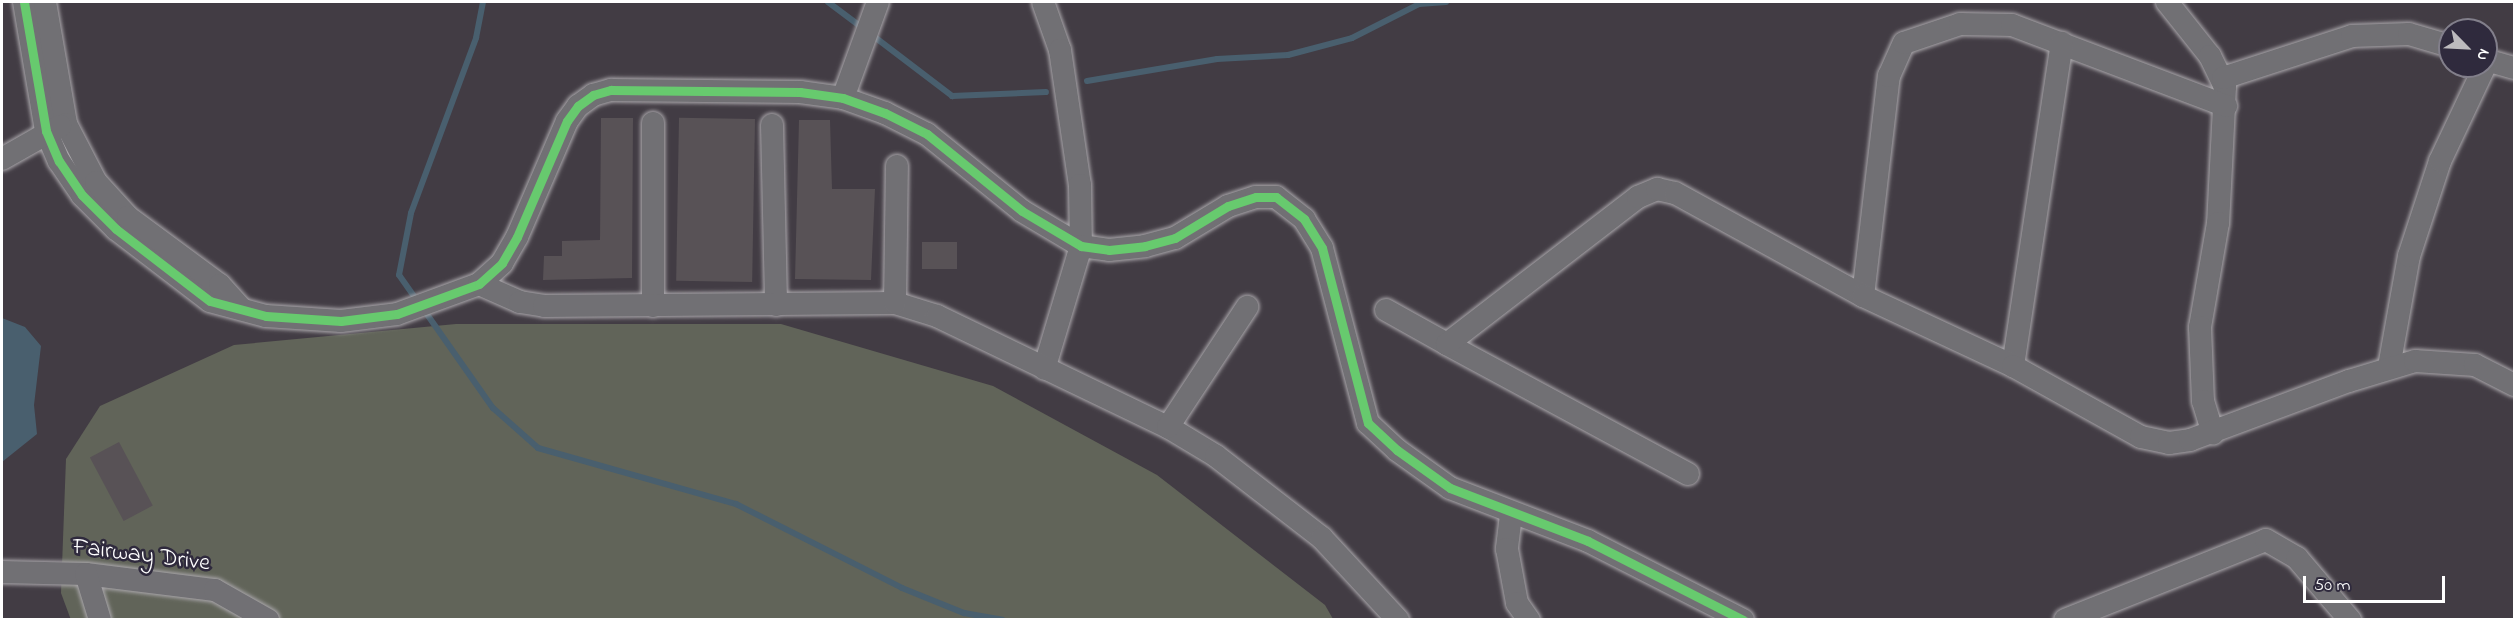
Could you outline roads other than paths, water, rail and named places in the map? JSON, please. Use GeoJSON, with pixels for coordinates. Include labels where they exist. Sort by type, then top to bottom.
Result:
{"type":"FeatureCollection","features":[{"type":"Feature","properties":{"kind":"street"},"geometry":{"type":"LineString","coordinates":[[24,2],[56,128]]}},
{"type":"Feature","properties":{"kind":"street"},"geometry":{"type":"LineString","coordinates":[[45,2],[59,161],[82,195],[116,229],[210,301],[297,320],[341,321],[397,314],[432,304],[479,284],[502,263],[517,237],[567,122],[578,106],[593,95],[646,89],[800,92],[843,98],[885,113],[927,134],[1022,212],[1081,246],[1109,250],[1145,246],[1175,238],[1228,206],[1256,197],[1276,197],[1304,219],[1322,248],[1368,423],[1397,450],[1450,488],[1511,515],[1588,541],[1743,620]]}},
{"type":"Feature","properties":{"kind":"street"},"geometry":{"type":"LineString","coordinates":[[1043,2],[1061,62],[1080,185],[1081,246],[1044,369]]}},
{"type":"Feature","properties":{"kind":"street"},"geometry":{"type":"LineString","coordinates":[[2167,2],[2223,78],[2226,106],[2218,223],[2200,327],[2204,401],[2213,433]]}},
{"type":"Feature","properties":{"kind":"street"},"geometry":{"type":"LineString","coordinates":[[843,98],[877,7]]}},
{"type":"Feature","properties":{"kind":"street"},"geometry":{"type":"LineString","coordinates":[[1863,296],[1889,76],[1904,43],[1960,24],[2012,25],[2226,106]]}},
{"type":"Feature","properties":{"kind":"street"},"geometry":{"type":"LineString","coordinates":[[2223,78],[2352,36],[2409,34],[2438,42]]}},
{"type":"Feature","properties":{"kind":"street"},"geometry":{"type":"LineString","coordinates":[[2013,366],[2062,43]]}},
{"type":"Feature","properties":{"kind":"street"},"geometry":{"type":"LineString","coordinates":[[2498,65],[2514,68]]}},
{"type":"Feature","properties":{"kind":"street"},"geometry":{"type":"LineString","coordinates":[[2389,367],[2409,256],[2440,161],[2479,78]]}},
{"type":"Feature","properties":{"kind":"street"},"geometry":{"type":"LineString","coordinates":[[653,123],[653,306]]}},
{"type":"Feature","properties":{"kind":"street"},"geometry":{"type":"LineString","coordinates":[[772,125],[776,306]]}},
{"type":"Feature","properties":{"kind":"street"},"geometry":{"type":"LineString","coordinates":[[2,159],[56,128]]}},
{"type":"Feature","properties":{"kind":"street"},"geometry":{"type":"LineString","coordinates":[[895,303],[897,166]]}},
{"type":"Feature","properties":{"kind":"street"},"geometry":{"type":"LineString","coordinates":[[1448,344],[1638,196],[1657,189],[1675,194],[1863,296],[2013,366],[2141,437],[2169,443],[2213,433],[2389,367],[2415,361],[2475,365],[2514,385]]}},
{"type":"Feature","properties":{"kind":"street"},"geometry":{"type":"LineString","coordinates":[[479,284],[520,302],[544,306],[776,306],[895,303],[937,316],[1168,427],[1216,456],[1322,538],[1398,620]]}},
{"type":"Feature","properties":{"kind":"street"},"geometry":{"type":"LineString","coordinates":[[1168,427],[1247,307]]}},
{"type":"Feature","properties":{"kind":"street"},"geometry":{"type":"LineString","coordinates":[[1386,310],[1688,474]]}},
{"type":"Feature","properties":{"kind":"street"},"geometry":{"type":"LineString","coordinates":[[1511,515],[1507,549],[1517,603],[1529,620]]}},
{"type":"Feature","properties":{"kind":"street"},"geometry":{"type":"LineString","coordinates":[[2065,620],[2266,540],[2297,558],[2350,620]]}},
{"type":"Feature","properties":{"kind":"street","name":"Fairway Drive"},"geometry":{"type":"LineString","coordinates":[[2,572],[86,574],[214,590],[268,620]]}},
{"type":"Feature","properties":{"kind":"street"},"geometry":{"type":"LineString","coordinates":[[86,574],[100,620]]}},
{"type":"Feature","properties":{"kind":"water"},"geometry":{"type":"Polygon","coordinates":[[[2,318],[25,327],[41,346],[34,405],[37,434],[2,462],[2,318]]]}},
{"type":"Feature","properties":{"kind":"waterway"},"geometry":{"type":"LineString","coordinates":[[418,302],[399,275],[411,213],[476,38],[483,2]]}},
{"type":"Feature","properties":{"kind":"waterway"},"geometry":{"type":"LineString","coordinates":[[828,2],[864,29]]}},
{"type":"Feature","properties":{"kind":"waterway"},"geometry":{"type":"LineString","coordinates":[[1087,81],[1217,59],[1288,55],[1352,38],[1419,4],[1446,2]]}},
{"type":"Feature","properties":{"kind":"waterway"},"geometry":{"type":"LineString","coordinates":[[872,35],[952,96],[1046,92]]}},
{"type":"Feature","properties":{"kind":"waterway"},"geometry":{"type":"LineString","coordinates":[[424,310],[493,408],[538,448],[736,504],[902,588],[964,613],[1002,620]]}}]}
